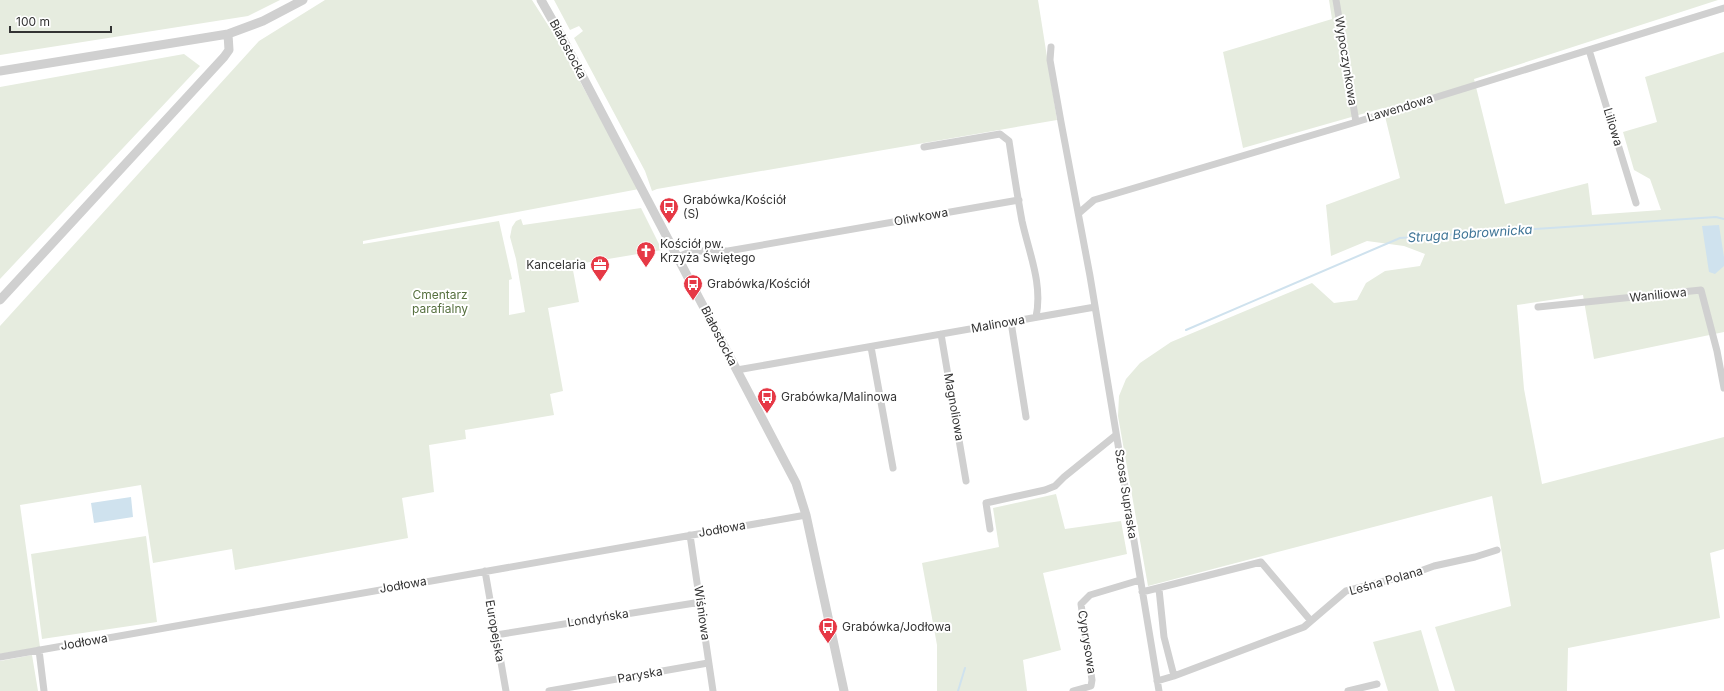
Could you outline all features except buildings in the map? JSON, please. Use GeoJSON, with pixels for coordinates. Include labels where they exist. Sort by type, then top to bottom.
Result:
{"type":"FeatureCollection","features":[{"type":"Feature","properties":{"kind":"street"},"geometry":{"type":"LineString","coordinates":[[0,72],[228,34],[263,21],[302,0]]}},
{"type":"Feature","properties":{"kind":"street","name":"Białostocka"},"geometry":{"type":"LineString","coordinates":[[541,0],[563,38],[796,483],[806,515],[844,691]]}},
{"type":"Feature","properties":{"kind":"street","name":"Wypoczynkowa"},"geometry":{"type":"LineString","coordinates":[[1336,0],[1356,122]]}},
{"type":"Feature","properties":{"kind":"street","name":"Lawendowa"},"geometry":{"type":"LineString","coordinates":[[1079,213],[1094,200],[1356,122],[1724,8]]}},
{"type":"Feature","properties":{"kind":"street"},"geometry":{"type":"LineString","coordinates":[[0,300],[224,57],[229,50],[228,34]]}},
{"type":"Feature","properties":{"kind":"street"},"geometry":{"type":"LineString","coordinates":[[1051,47],[1050,60],[1095,307]]}},
{"type":"Feature","properties":{"kind":"street","name":"Liliowa"},"geometry":{"type":"LineString","coordinates":[[1589,50],[1636,203]]}},
{"type":"Feature","properties":{"kind":"street"},"geometry":{"type":"LineString","coordinates":[[924,147],[1000,134],[1009,141],[1019,200],[1039,291],[1039,304],[1036,318]]}},
{"type":"Feature","properties":{"kind":"street","name":"Oliwkowa"},"geometry":{"type":"LineString","coordinates":[[678,257],[692,251],[728,251],[1019,200]]}},
{"type":"Feature","properties":{"kind":"street","name":"Waniliowa"},"geometry":{"type":"LineString","coordinates":[[1538,307],[1701,290],[1717,352],[1724,388]]}},
{"type":"Feature","properties":{"kind":"street","name":"Malinowa"},"geometry":{"type":"LineString","coordinates":[[737,370],[1095,307]]}},
{"type":"Feature","properties":{"kind":"street","name":"Szosa Supraska"},"geometry":{"type":"LineString","coordinates":[[1095,307],[1159,691]]}},
{"type":"Feature","properties":{"kind":"street"},"geometry":{"type":"LineString","coordinates":[[1011,322],[1026,417]]}},
{"type":"Feature","properties":{"kind":"street","name":"Magnoliowa"},"geometry":{"type":"LineString","coordinates":[[941,334],[966,481]]}},
{"type":"Feature","properties":{"kind":"street"},"geometry":{"type":"LineString","coordinates":[[871,347],[893,468]]}},
{"type":"Feature","properties":{"kind":"street"},"geometry":{"type":"LineString","coordinates":[[990,529],[986,503],[1045,490],[1056,486],[1064,477],[1116,435]]}},
{"type":"Feature","properties":{"kind":"street","name":"Jodłowa"},"geometry":{"type":"LineString","coordinates":[[0,657],[690,534],[806,515]]}},
{"type":"Feature","properties":{"kind":"street","name":"Wiśniowa"},"geometry":{"type":"LineString","coordinates":[[690,534],[713,691]]}},
{"type":"Feature","properties":{"kind":"street","name":"Leśna Polana"},"geometry":{"type":"LineString","coordinates":[[1157,681],[1294,632],[1304,627],[1346,591],[1497,550]]}},
{"type":"Feature","properties":{"kind":"street"},"geometry":{"type":"LineString","coordinates":[[1142,592],[1159,589],[1261,562],[1311,621]]}},
{"type":"Feature","properties":{"kind":"street","name":"Europejska"},"geometry":{"type":"LineString","coordinates":[[484,571],[506,691]]}},
{"type":"Feature","properties":{"kind":"street","name":"Cyprysowa"},"geometry":{"type":"LineString","coordinates":[[1073,691],[1090,686],[1092,680],[1081,604],[1090,595],[1140,580]]}},
{"type":"Feature","properties":{"kind":"street"},"geometry":{"type":"LineString","coordinates":[[1159,589],[1164,637],[1174,676]]}},
{"type":"Feature","properties":{"kind":"street","name":"Londyńska"},"geometry":{"type":"LineString","coordinates":[[496,635],[701,602]]}},
{"type":"Feature","properties":{"kind":"street"},"geometry":{"type":"LineString","coordinates":[[39,650],[44,691]]}},
{"type":"Feature","properties":{"kind":"street","name":"Paryska"},"geometry":{"type":"LineString","coordinates":[[549,691],[708,663]]}},
{"type":"Feature","properties":{"kind":"street"},"geometry":{"type":"LineString","coordinates":[[1348,691],[1377,684]]}},
{"type":"Feature","properties":{"kind":"green space"},"geometry":{"type":"Polygon","coordinates":[[[0,0],[280,0],[248,16],[0,55],[0,0]]]}},
{"type":"Feature","properties":{"kind":"green space","name":"Cmentarz parafialny"},"geometry":{"type":"Polygon","coordinates":[[[325,0],[532,0],[555,36],[639,189],[363,241],[363,244],[499,221],[512,279],[509,280],[509,315],[525,312],[516,259],[510,237],[512,227],[516,221],[521,219],[523,225],[641,208],[662,250],[572,265],[579,302],[548,308],[563,391],[550,394],[554,415],[465,430],[466,439],[429,445],[434,492],[402,498],[408,538],[235,570],[232,549],[153,563],[141,485],[20,505],[40,647],[0,654],[0,326],[259,41],[325,0]]]}},
{"type":"Feature","properties":{"kind":"green space"},"geometry":{"type":"Polygon","coordinates":[[[554,0],[1038,0],[1057,120],[652,191],[645,171],[574,38],[583,31],[579,26],[570,30],[554,0]]]}},
{"type":"Feature","properties":{"kind":"green space"},"geometry":{"type":"Polygon","coordinates":[[[1329,0],[1718,0],[1474,79],[1505,204],[1588,183],[1592,215],[1661,210],[1650,179],[1634,170],[1623,132],[1657,122],[1645,77],[1724,52],[1724,332],[1594,359],[1583,295],[1517,305],[1524,389],[1542,484],[1724,437],[1724,549],[1710,553],[1720,618],[1568,648],[1567,691],[1455,691],[1435,627],[1511,606],[1492,496],[1148,586],[1118,416],[1119,396],[1126,379],[1140,363],[1171,342],[1312,283],[1334,303],[1357,300],[1366,283],[1385,271],[1420,266],[1425,254],[1404,246],[1367,241],[1331,256],[1326,205],[1400,178],[1383,108],[1243,148],[1223,52],[1332,19],[1329,0]]]}},
{"type":"Feature","properties":{"kind":"green space"},"geometry":{"type":"Polygon","coordinates":[[[184,54],[200,66],[0,279],[0,87],[184,54]]]}},
{"type":"Feature","properties":{"kind":"green space"},"geometry":{"type":"Polygon","coordinates":[[[1056,494],[1065,529],[1121,521],[1127,554],[1043,573],[1061,650],[1023,660],[1027,691],[937,691],[937,645],[922,563],[999,547],[993,508],[1056,494]]]}},
{"type":"Feature","properties":{"kind":"green space"},"geometry":{"type":"Polygon","coordinates":[[[146,536],[157,622],[42,639],[31,554],[146,536]]]}},
{"type":"Feature","properties":{"kind":"green space"},"geometry":{"type":"Polygon","coordinates":[[[1421,630],[1439,691],[1388,691],[1373,642],[1421,630]]]}},
{"type":"Feature","properties":{"kind":"green space"},"geometry":{"type":"Polygon","coordinates":[[[32,655],[38,691],[0,691],[0,661],[32,655]]]}},
{"type":"Feature","properties":{"kind":"water"},"geometry":{"type":"Polygon","coordinates":[[[1719,225],[1724,266],[1715,274],[1709,272],[1702,226],[1719,225]]]}},
{"type":"Feature","properties":{"kind":"water"},"geometry":{"type":"Polygon","coordinates":[[[131,497],[133,517],[94,523],[91,503],[131,497]]]}},
{"type":"Feature","properties":{"kind":"waterway","name":"Struga Bobrownicka"},"geometry":{"type":"LineString","coordinates":[[1186,330],[1400,238],[1716,217],[1724,219]]}},
{"type":"Feature","properties":{"kind":"waterway","name":"Struga Bobrownicka"},"geometry":{"type":"LineString","coordinates":[[958,691],[965,668]]}},
{"type":"Feature","properties":{"kind":"place","name":"Grabówka/Kościół (S)"},"geometry":{"type":"Point","coordinates":[669,224]}},
{"type":"Feature","properties":{"kind":"place","name":"Kościół pw. Krzyża Świętego"},"geometry":{"type":"Point","coordinates":[646,268]}},
{"type":"Feature","properties":{"kind":"place","name":"Kancelaria"},"geometry":{"type":"Point","coordinates":[600,282]}},
{"type":"Feature","properties":{"kind":"place","name":"Grabówka/Kościół"},"geometry":{"type":"Point","coordinates":[693,301]}},
{"type":"Feature","properties":{"kind":"place","name":"Grabówka/Malinowa"},"geometry":{"type":"Point","coordinates":[767,414]}},
{"type":"Feature","properties":{"kind":"place","name":"Grabówka/Jodłowa"},"geometry":{"type":"Point","coordinates":[828,644]}}]}
